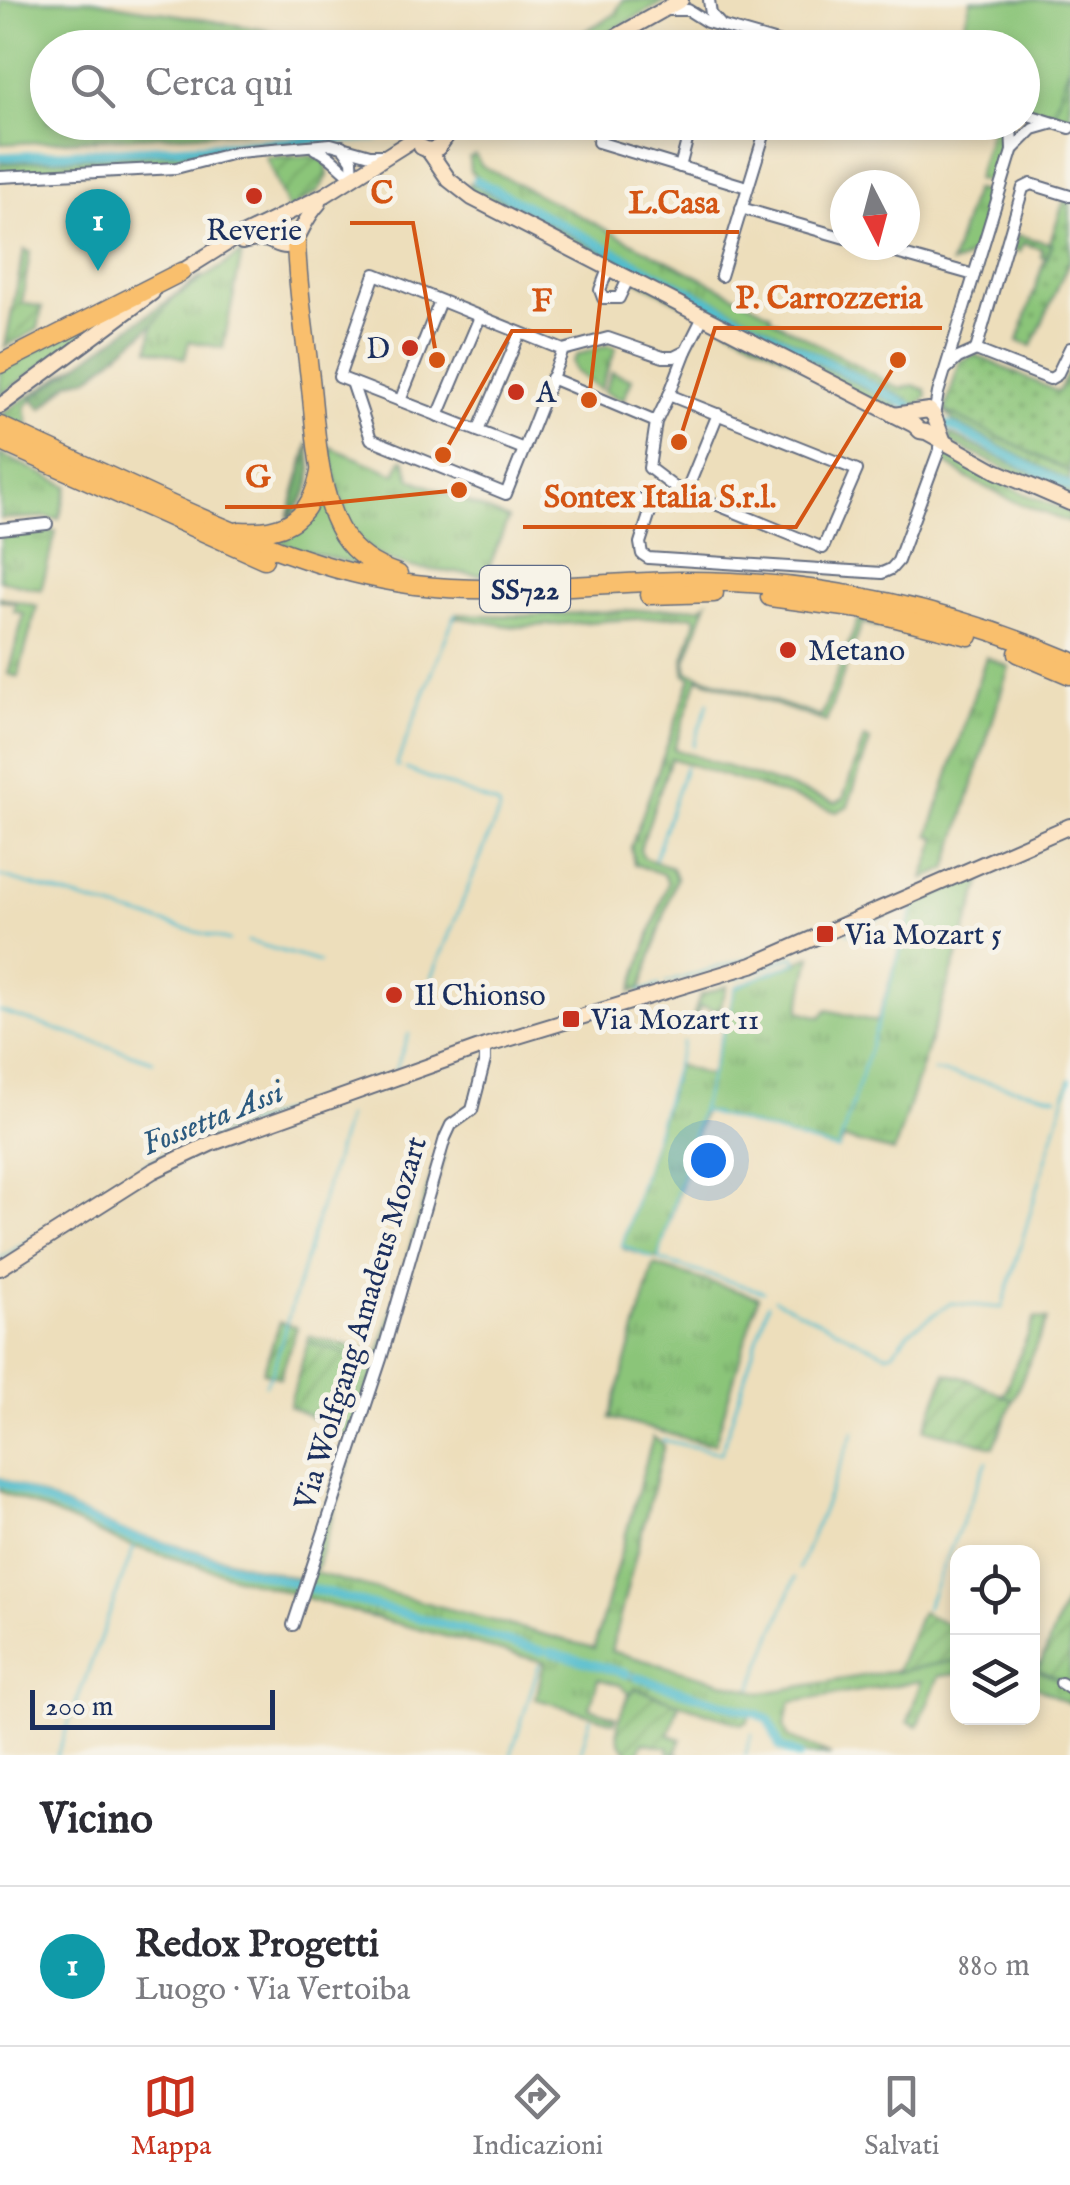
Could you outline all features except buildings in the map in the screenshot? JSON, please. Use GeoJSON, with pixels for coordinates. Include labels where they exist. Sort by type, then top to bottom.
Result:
{"type":"FeatureCollection","features":[{"type":"Feature","properties":{"kind":"highway","name":"SS722"},"geometry":{"type":"LineString","coordinates":[[287,239],[298,275],[321,466],[337,522],[359,553],[392,572],[477,589]]}},
{"type":"Feature","properties":{"kind":"highway"},"geometry":{"type":"LineString","coordinates":[[0,364],[181,272]]}},
{"type":"Feature","properties":{"kind":"highway","name":"SS722"},"geometry":{"type":"LineString","coordinates":[[0,426],[228,530],[296,558],[352,574],[420,586],[477,589],[677,581],[806,588],[943,615],[1070,661]]}},
{"type":"Feature","properties":{"kind":"highway","name":"SS722"},"geometry":{"type":"LineString","coordinates":[[0,441],[253,555],[350,586],[471,601],[677,594],[781,598],[910,619],[995,644],[1070,675]]}},
{"type":"Feature","properties":{"kind":"highway","name":"SS722"},"geometry":{"type":"LineString","coordinates":[[228,530],[276,530],[292,522],[308,508],[321,466]]}},
{"type":"Feature","properties":{"kind":"main road"},"geometry":{"type":"LineString","coordinates":[[630,30],[675,6]]}},
{"type":"Feature","properties":{"kind":"main road"},"geometry":{"type":"LineString","coordinates":[[2,405],[181,272],[232,240],[328,193],[386,155],[426,140]]}},
{"type":"Feature","properties":{"kind":"main road"},"geometry":{"type":"LineString","coordinates":[[358,174],[429,140]]}},
{"type":"Feature","properties":{"kind":"main road"},"geometry":{"type":"LineString","coordinates":[[439,140],[464,192],[892,416],[925,420],[943,442],[1020,483],[1070,503]]}},
{"type":"Feature","properties":{"kind":"main road"},"geometry":{"type":"LineString","coordinates":[[287,239],[328,193]]}},
{"type":"Feature","properties":{"kind":"main road"},"geometry":{"type":"LineString","coordinates":[[286,216],[294,221],[287,239]]}},
{"type":"Feature","properties":{"kind":"main road"},"geometry":{"type":"LineString","coordinates":[[270,224],[268,232],[287,239]]}},
{"type":"Feature","properties":{"kind":"main road"},"geometry":{"type":"LineString","coordinates":[[222,248],[256,238],[287,239]]}},
{"type":"Feature","properties":{"kind":"main road"},"geometry":{"type":"LineString","coordinates":[[0,1268],[153,1171],[192,1152],[485,1046],[752,966],[1070,826]]}},
{"type":"Feature","properties":{"kind":"street"},"geometry":{"type":"LineString","coordinates":[[709,0],[711,14],[721,25]]}},
{"type":"Feature","properties":{"kind":"street"},"geometry":{"type":"LineString","coordinates":[[675,6],[707,22],[737,30]]}},
{"type":"Feature","properties":{"kind":"street"},"geometry":{"type":"LineString","coordinates":[[1040,118],[1070,128]]}},
{"type":"Feature","properties":{"kind":"street"},"geometry":{"type":"LineString","coordinates":[[1040,127],[1054,123]]}},
{"type":"Feature","properties":{"kind":"street"},"geometry":{"type":"LineString","coordinates":[[599,140],[747,188]]}},
{"type":"Feature","properties":{"kind":"street"},"geometry":{"type":"LineString","coordinates":[[680,167],[687,140]]}},
{"type":"Feature","properties":{"kind":"street"},"geometry":{"type":"LineString","coordinates":[[721,276],[762,140]]}},
{"type":"Feature","properties":{"kind":"street"},"geometry":{"type":"LineString","coordinates":[[1012,140],[1012,152]]}},
{"type":"Feature","properties":{"kind":"street"},"geometry":{"type":"LineString","coordinates":[[925,420],[946,370],[1012,152],[1020,140]]}},
{"type":"Feature","properties":{"kind":"street"},"geometry":{"type":"LineString","coordinates":[[340,145],[358,174]]}},
{"type":"Feature","properties":{"kind":"street"},"geometry":{"type":"LineString","coordinates":[[328,193],[340,145]]}},
{"type":"Feature","properties":{"kind":"street"},"geometry":{"type":"LineString","coordinates":[[0,177],[176,168],[238,152],[340,145],[370,155],[386,155]]}},
{"type":"Feature","properties":{"kind":"street"},"geometry":{"type":"LineString","coordinates":[[312,148],[358,174]]}},
{"type":"Feature","properties":{"kind":"street"},"geometry":{"type":"LineString","coordinates":[[946,370],[958,358],[976,350],[1023,188],[1031,184],[1070,196]]}},
{"type":"Feature","properties":{"kind":"street"},"geometry":{"type":"LineString","coordinates":[[741,208],[830,234]]}},
{"type":"Feature","properties":{"kind":"street"},"geometry":{"type":"LineString","coordinates":[[919,260],[974,276]]}},
{"type":"Feature","properties":{"kind":"street"},"geometry":{"type":"LineString","coordinates":[[608,268],[600,290],[604,298],[619,298],[628,279]]}},
{"type":"Feature","properties":{"kind":"street"},"geometry":{"type":"LineString","coordinates":[[524,449],[338,377],[375,274],[563,350],[604,338],[663,358],[686,352]]}},
{"type":"Feature","properties":{"kind":"street"},"geometry":{"type":"LineString","coordinates":[[400,401],[440,301]]}},
{"type":"Feature","properties":{"kind":"street"},"geometry":{"type":"LineString","coordinates":[[669,395],[857,470],[823,548],[686,492],[649,468],[656,422],[703,316]]}},
{"type":"Feature","properties":{"kind":"street"},"geometry":{"type":"LineString","coordinates":[[438,416],[480,317]]}},
{"type":"Feature","properties":{"kind":"street"},"geometry":{"type":"LineString","coordinates":[[478,432],[520,333]]}},
{"type":"Feature","properties":{"kind":"street"},"geometry":{"type":"LineString","coordinates":[[956,336],[961,344],[1050,379],[1057,375],[1070,348]]}},
{"type":"Feature","properties":{"kind":"street"},"geometry":{"type":"LineString","coordinates":[[352,382],[371,440],[506,494],[563,350]]}},
{"type":"Feature","properties":{"kind":"street"},"geometry":{"type":"LineString","coordinates":[[551,378],[656,422]]}},
{"type":"Feature","properties":{"kind":"street"},"geometry":{"type":"LineString","coordinates":[[686,492],[718,414]]}},
{"type":"Feature","properties":{"kind":"street"},"geometry":{"type":"LineString","coordinates":[[636,498],[650,505],[651,510],[640,543],[642,554],[648,558],[882,573],[898,561],[943,442]]}},
{"type":"Feature","properties":{"kind":"street"},"geometry":{"type":"LineString","coordinates":[[0,528],[47,524]]}},
{"type":"Feature","properties":{"kind":"street","name":"Via Wolfgang Amadeus Mozart"},"geometry":{"type":"LineString","coordinates":[[294,1625],[377,1374],[445,1138],[450,1124],[472,1110],[485,1046]]}},
{"type":"Feature","properties":{"kind":"green space"},"geometry":{"type":"Polygon","coordinates":[[[0,0],[92,0],[264,30],[30,30],[30,140],[77,140],[0,144],[0,0]]]}},
{"type":"Feature","properties":{"kind":"green space"},"geometry":{"type":"Polygon","coordinates":[[[623,0],[668,0],[612,30],[587,30],[614,15],[623,0]]]}},
{"type":"Feature","properties":{"kind":"green space"},"geometry":{"type":"Polygon","coordinates":[[[971,0],[1070,0],[1070,63],[1053,114],[1040,110],[1040,30],[963,30],[971,0]]]}},
{"type":"Feature","properties":{"kind":"green space"},"geometry":{"type":"Polygon","coordinates":[[[1070,63],[1070,119],[1053,114],[1070,63]]]}},
{"type":"Feature","properties":{"kind":"green space"},"geometry":{"type":"Polygon","coordinates":[[[988,140],[1008,140],[997,180],[993,183],[976,179],[988,140]]]}},
{"type":"Feature","properties":{"kind":"green space"},"geometry":{"type":"Polygon","coordinates":[[[225,150],[175,163],[0,177],[0,163],[225,150]]]}},
{"type":"Feature","properties":{"kind":"green space"},"geometry":{"type":"Polygon","coordinates":[[[475,155],[481,165],[771,314],[770,318],[900,389],[913,385],[926,390],[927,397],[913,405],[481,180],[470,171],[469,158],[475,155]]]}},
{"type":"Feature","properties":{"kind":"green space"},"geometry":{"type":"Polygon","coordinates":[[[310,156],[326,161],[328,176],[317,192],[288,210],[266,157],[310,156]]]}},
{"type":"Feature","properties":{"kind":"green space"},"geometry":{"type":"Polygon","coordinates":[[[469,183],[897,405],[900,410],[892,412],[468,193],[469,183]]]}},
{"type":"Feature","properties":{"kind":"green space"},"geometry":{"type":"Polygon","coordinates":[[[974,189],[991,195],[984,227],[969,255],[951,264],[974,189]]]}},
{"type":"Feature","properties":{"kind":"green space"},"geometry":{"type":"Polygon","coordinates":[[[1064,200],[1070,201],[1070,259],[1032,346],[1018,341],[1064,200]]]}},
{"type":"Feature","properties":{"kind":"green space"},"geometry":{"type":"Polygon","coordinates":[[[1017,235],[1052,244],[1047,259],[1041,257],[1042,249],[1023,243],[1020,252],[1013,250],[1017,235]]]}},
{"type":"Feature","properties":{"kind":"green space"},"geometry":{"type":"Polygon","coordinates":[[[24,250],[30,252],[22,303],[42,307],[38,329],[5,347],[24,250]]]}},
{"type":"Feature","properties":{"kind":"green space"},"geometry":{"type":"Polygon","coordinates":[[[242,253],[223,348],[189,341],[185,358],[149,349],[153,325],[171,300],[242,253]]]}},
{"type":"Feature","properties":{"kind":"green space"},"geometry":{"type":"Polygon","coordinates":[[[203,275],[171,300],[153,325],[89,378],[70,382],[42,409],[32,398],[203,275]]]}},
{"type":"Feature","properties":{"kind":"green space"},"geometry":{"type":"Polygon","coordinates":[[[145,294],[0,395],[0,369],[145,294]]]}},
{"type":"Feature","properties":{"kind":"green space"},"geometry":{"type":"Polygon","coordinates":[[[608,345],[616,348],[600,390],[575,371],[572,362],[577,355],[608,345]]]}},
{"type":"Feature","properties":{"kind":"green space"},"geometry":{"type":"Polygon","coordinates":[[[975,355],[1058,392],[1070,369],[1070,472],[945,411],[960,361],[975,355]]]}},
{"type":"Feature","properties":{"kind":"green space"},"geometry":{"type":"Polygon","coordinates":[[[74,367],[25,406],[28,427],[0,415],[74,367]]]}},
{"type":"Feature","properties":{"kind":"green space"},"geometry":{"type":"Polygon","coordinates":[[[612,372],[632,379],[623,400],[604,392],[612,372]]]}},
{"type":"Feature","properties":{"kind":"green space"},"geometry":{"type":"Polygon","coordinates":[[[945,411],[1070,472],[1070,482],[954,422],[945,411]]]}},
{"type":"Feature","properties":{"kind":"green space"},"geometry":{"type":"Polygon","coordinates":[[[949,434],[1070,491],[1070,499],[951,443],[949,434]]]}},
{"type":"Feature","properties":{"kind":"green space"},"geometry":{"type":"Polygon","coordinates":[[[309,442],[310,484],[304,499],[288,518],[309,442]]]}},
{"type":"Feature","properties":{"kind":"green space"},"geometry":{"type":"Polygon","coordinates":[[[330,447],[395,474],[404,459],[411,479],[508,519],[486,575],[418,568],[374,552],[347,516],[330,447]]]}},
{"type":"Feature","properties":{"kind":"green space"},"geometry":{"type":"Polygon","coordinates":[[[942,451],[1025,494],[1070,512],[1070,523],[969,479],[943,461],[942,451]]]}},
{"type":"Feature","properties":{"kind":"green space"},"geometry":{"type":"Polygon","coordinates":[[[0,454],[68,486],[59,519],[0,519],[0,454]]]}},
{"type":"Feature","properties":{"kind":"green space"},"geometry":{"type":"Polygon","coordinates":[[[322,488],[373,570],[254,536],[275,535],[322,488]]]}},
{"type":"Feature","properties":{"kind":"green space"},"geometry":{"type":"Polygon","coordinates":[[[44,530],[56,532],[41,590],[0,580],[1,537],[44,530]]]}},
{"type":"Feature","properties":{"kind":"green space"},"geometry":{"type":"Polygon","coordinates":[[[0,597],[37,606],[18,677],[8,674],[24,614],[14,611],[15,603],[0,597]]]}},
{"type":"Feature","properties":{"kind":"green space"},"geometry":{"type":"Polygon","coordinates":[[[707,602],[686,661],[688,672],[821,717],[858,619],[959,646],[862,623],[826,722],[698,678],[674,749],[836,803],[843,799],[864,738],[870,741],[848,806],[837,812],[671,758],[640,849],[644,858],[672,868],[676,878],[641,989],[631,992],[668,882],[663,874],[634,864],[631,847],[691,678],[685,674],[684,659],[696,620],[693,615],[516,627],[453,617],[701,607],[707,602]]]}},
{"type":"Feature","properties":{"kind":"green space"},"geometry":{"type":"Polygon","coordinates":[[[986,657],[1009,667],[947,869],[923,879],[937,838],[929,835],[986,657]]]}},
{"type":"Feature","properties":{"kind":"green space"},"geometry":{"type":"Polygon","coordinates":[[[985,870],[894,1152],[844,1139],[838,1150],[703,1111],[658,1259],[624,1249],[677,1065],[710,1076],[736,987],[811,956],[799,1011],[821,1017],[827,1010],[877,1022],[915,904],[985,870]]]}},
{"type":"Feature","properties":{"kind":"green space"},"geometry":{"type":"Polygon","coordinates":[[[727,986],[719,1011],[700,1006],[693,1028],[690,1027],[700,995],[727,986]]]}},
{"type":"Feature","properties":{"kind":"green space"},"geometry":{"type":"Polygon","coordinates":[[[437,1155],[444,1157],[315,1573],[594,1648],[653,1437],[664,1445],[611,1651],[762,1693],[950,1661],[950,1675],[939,1676],[918,1726],[908,1722],[921,1681],[791,1702],[784,1725],[788,1737],[831,1755],[808,1755],[782,1745],[768,1715],[553,1652],[557,1657],[751,1713],[747,1722],[741,1724],[636,1689],[629,1694],[621,1685],[598,1679],[590,1708],[616,1717],[614,1722],[536,1699],[544,1662],[364,1615],[119,1542],[0,1491],[0,1478],[122,1531],[302,1580],[377,1362],[308,1342],[309,1336],[379,1353],[437,1155]]]}},
{"type":"Feature","properties":{"kind":"green space"},"geometry":{"type":"Polygon","coordinates":[[[654,1265],[758,1297],[715,1443],[610,1418],[654,1265]]]}},
{"type":"Feature","properties":{"kind":"green space"},"geometry":{"type":"Polygon","coordinates":[[[1035,1318],[1047,1320],[1013,1400],[1003,1395],[1035,1318]]]}},
{"type":"Feature","properties":{"kind":"green space"},"geometry":{"type":"Polygon","coordinates":[[[280,1322],[297,1327],[280,1378],[263,1372],[280,1322]]]}},
{"type":"Feature","properties":{"kind":"green space"},"geometry":{"type":"Polygon","coordinates":[[[308,1342],[377,1362],[353,1438],[289,1406],[308,1342]]]}},
{"type":"Feature","properties":{"kind":"green space"},"geometry":{"type":"Polygon","coordinates":[[[946,1373],[1013,1400],[994,1447],[925,1429],[946,1373]]]}},
{"type":"Feature","properties":{"kind":"green space"},"geometry":{"type":"Polygon","coordinates":[[[1070,1589],[1070,1684],[1040,1671],[1070,1589]]]}},
{"type":"Feature","properties":{"kind":"green space"},"geometry":{"type":"Polygon","coordinates":[[[921,1612],[950,1625],[950,1661],[896,1672],[921,1612]]]}},
{"type":"Feature","properties":{"kind":"green space"},"geometry":{"type":"Polygon","coordinates":[[[1040,1671],[1070,1684],[1070,1704],[1040,1689],[1040,1671]]]}},
{"type":"Feature","properties":{"kind":"green space"},"geometry":{"type":"Polygon","coordinates":[[[635,1689],[679,1703],[669,1735],[681,1739],[676,1752],[679,1755],[668,1753],[669,1748],[643,1742],[638,1755],[631,1755],[620,1743],[621,1714],[635,1689]]]}},
{"type":"Feature","properties":{"kind":"waterway"},"geometry":{"type":"LineString","coordinates":[[0,157],[320,140]]}},
{"type":"Feature","properties":{"kind":"waterway"},"geometry":{"type":"LineString","coordinates":[[476,180],[910,406]]}},
{"type":"Feature","properties":{"kind":"waterway"},"geometry":{"type":"LineString","coordinates":[[948,425],[1070,487]]}},
{"type":"Feature","properties":{"kind":"waterway"},"geometry":{"type":"LineString","coordinates":[[400,767],[396,766],[455,614]]}},
{"type":"Feature","properties":{"kind":"waterway"},"geometry":{"type":"LineString","coordinates":[[693,746],[708,703]]}},
{"type":"Feature","properties":{"kind":"waterway"},"geometry":{"type":"LineString","coordinates":[[655,859],[685,767]]}},
{"type":"Feature","properties":{"kind":"waterway"},"geometry":{"type":"LineString","coordinates":[[406,769],[500,809],[432,977]]}},
{"type":"Feature","properties":{"kind":"waterway"},"geometry":{"type":"LineString","coordinates":[[0,876],[128,913]]}},
{"type":"Feature","properties":{"kind":"waterway"},"geometry":{"type":"LineString","coordinates":[[702,1111],[838,1150],[916,901]]}},
{"type":"Feature","properties":{"kind":"waterway"},"geometry":{"type":"LineString","coordinates":[[847,933],[912,902]]}},
{"type":"Feature","properties":{"kind":"waterway"},"geometry":{"type":"LineString","coordinates":[[130,913],[229,941]]}},
{"type":"Feature","properties":{"kind":"waterway"},"geometry":{"type":"LineString","coordinates":[[247,941],[319,962]]}},
{"type":"Feature","properties":{"kind":"waterway","name":"Fossetta Assi"},"geometry":{"type":"LineString","coordinates":[[666,983],[756,956]]}},
{"type":"Feature","properties":{"kind":"waterway"},"geometry":{"type":"LineString","coordinates":[[758,970],[793,956]]}},
{"type":"Feature","properties":{"kind":"waterway"},"geometry":{"type":"LineString","coordinates":[[658,1259],[736,987],[797,962],[794,956]]}},
{"type":"Feature","properties":{"kind":"waterway"},"geometry":{"type":"LineString","coordinates":[[736,978],[751,972]]}},
{"type":"Feature","properties":{"kind":"waterway","name":"Fossetta Assi"},"geometry":{"type":"LineString","coordinates":[[639,992],[660,985]]}},
{"type":"Feature","properties":{"kind":"waterway"},"geometry":{"type":"LineString","coordinates":[[650,1003],[697,990]]}},
{"type":"Feature","properties":{"kind":"waterway"},"geometry":{"type":"LineString","coordinates":[[0,1011],[153,1061]]}},
{"type":"Feature","properties":{"kind":"waterway"},"geometry":{"type":"LineString","coordinates":[[395,1070],[409,1034]]}},
{"type":"Feature","properties":{"kind":"waterway"},"geometry":{"type":"LineString","coordinates":[[653,1258],[622,1246],[683,1042]]}},
{"type":"Feature","properties":{"kind":"waterway"},"geometry":{"type":"LineString","coordinates":[[934,1071],[1057,1097]]}},
{"type":"Feature","properties":{"kind":"waterway","name":"Fossetta Assi"},"geometry":{"type":"LineString","coordinates":[[0,1259],[158,1157],[375,1078]]}},
{"type":"Feature","properties":{"kind":"waterway"},"geometry":{"type":"LineString","coordinates":[[774,1299],[886,1354],[893,1352],[910,1331],[951,1303],[1002,1308],[1070,1079]]}},
{"type":"Feature","properties":{"kind":"waterway"},"geometry":{"type":"LineString","coordinates":[[265,1385],[273,1370],[347,1116]]}},
{"type":"Feature","properties":{"kind":"waterway"},"geometry":{"type":"LineString","coordinates":[[660,1260],[764,1292]]}},
{"type":"Feature","properties":{"kind":"waterway"},"geometry":{"type":"LineString","coordinates":[[663,1440],[721,1453],[768,1304]]}},
{"type":"Feature","properties":{"kind":"waterway"},"geometry":{"type":"LineString","coordinates":[[799,1569],[854,1431]]}},
{"type":"Feature","properties":{"kind":"waterway"},"geometry":{"type":"LineString","coordinates":[[926,1608],[987,1461]]}},
{"type":"Feature","properties":{"kind":"waterway"},"geometry":{"type":"LineString","coordinates":[[0,1482],[119,1534],[303,1586]]}},
{"type":"Feature","properties":{"kind":"waterway"},"geometry":{"type":"LineString","coordinates":[[57,1755],[134,1547]]}},
{"type":"Feature","properties":{"kind":"waterway"},"geometry":{"type":"LineString","coordinates":[[752,1687],[795,1578]]}},
{"type":"Feature","properties":{"kind":"waterway"},"geometry":{"type":"LineString","coordinates":[[308,1588],[542,1651]]}},
{"type":"Feature","properties":{"kind":"waterway"},"geometry":{"type":"LineString","coordinates":[[551,1652],[627,1674]]}},
{"type":"Feature","properties":{"kind":"waterway"},"geometry":{"type":"LineString","coordinates":[[511,1755],[539,1665]]}},
{"type":"Feature","properties":{"kind":"waterway"},"geometry":{"type":"LineString","coordinates":[[636,1677],[751,1712]]}},
{"type":"Feature","properties":{"kind":"waterway"},"geometry":{"type":"LineString","coordinates":[[757,1714],[769,1720],[780,1747],[799,1755]]}},
{"type":"Feature","properties":{"kind":"waterway"},"geometry":{"type":"LineString","coordinates":[[580,1755],[590,1719]]}},
{"type":"Feature","properties":{"kind":"waterway"},"geometry":{"type":"LineString","coordinates":[[745,1755],[752,1734]]}},
{"type":"Feature","properties":{"kind":"place","name":"Reverie"},"geometry":{"type":"Point","coordinates":[254,196]}},
{"type":"Feature","properties":{"kind":"place","name":"Redox Progetti"},"geometry":{"type":"Point","coordinates":[98,271]}},
{"type":"Feature","properties":{"kind":"place","name":"D"},"geometry":{"type":"Point","coordinates":[410,348]}},
{"type":"Feature","properties":{"kind":"place","name":"C"},"geometry":{"type":"Point","coordinates":[437,360]}},
{"type":"Feature","properties":{"kind":"place","name":"Sontex Italia S.r.l."},"geometry":{"type":"Point","coordinates":[898,360]}},
{"type":"Feature","properties":{"kind":"place","name":"A"},"geometry":{"type":"Point","coordinates":[516,392]}},
{"type":"Feature","properties":{"kind":"place","name":"L.Casa"},"geometry":{"type":"Point","coordinates":[589,400]}},
{"type":"Feature","properties":{"kind":"place","name":"P. Carrozzeria"},"geometry":{"type":"Point","coordinates":[679,442]}},
{"type":"Feature","properties":{"kind":"place","name":"F"},"geometry":{"type":"Point","coordinates":[443,455]}},
{"type":"Feature","properties":{"kind":"place","name":"G"},"geometry":{"type":"Point","coordinates":[459,490]}},
{"type":"Feature","properties":{"kind":"place","name":"Metano"},"geometry":{"type":"Point","coordinates":[788,650]}},
{"type":"Feature","properties":{"kind":"place","name":"Via Mozart 5"},"geometry":{"type":"Point","coordinates":[825,934]}},
{"type":"Feature","properties":{"kind":"place","name":"Il Chionso"},"geometry":{"type":"Point","coordinates":[394,995]}},
{"type":"Feature","properties":{"kind":"place","name":"Via Mozart 11"},"geometry":{"type":"Point","coordinates":[571,1019]}}]}
